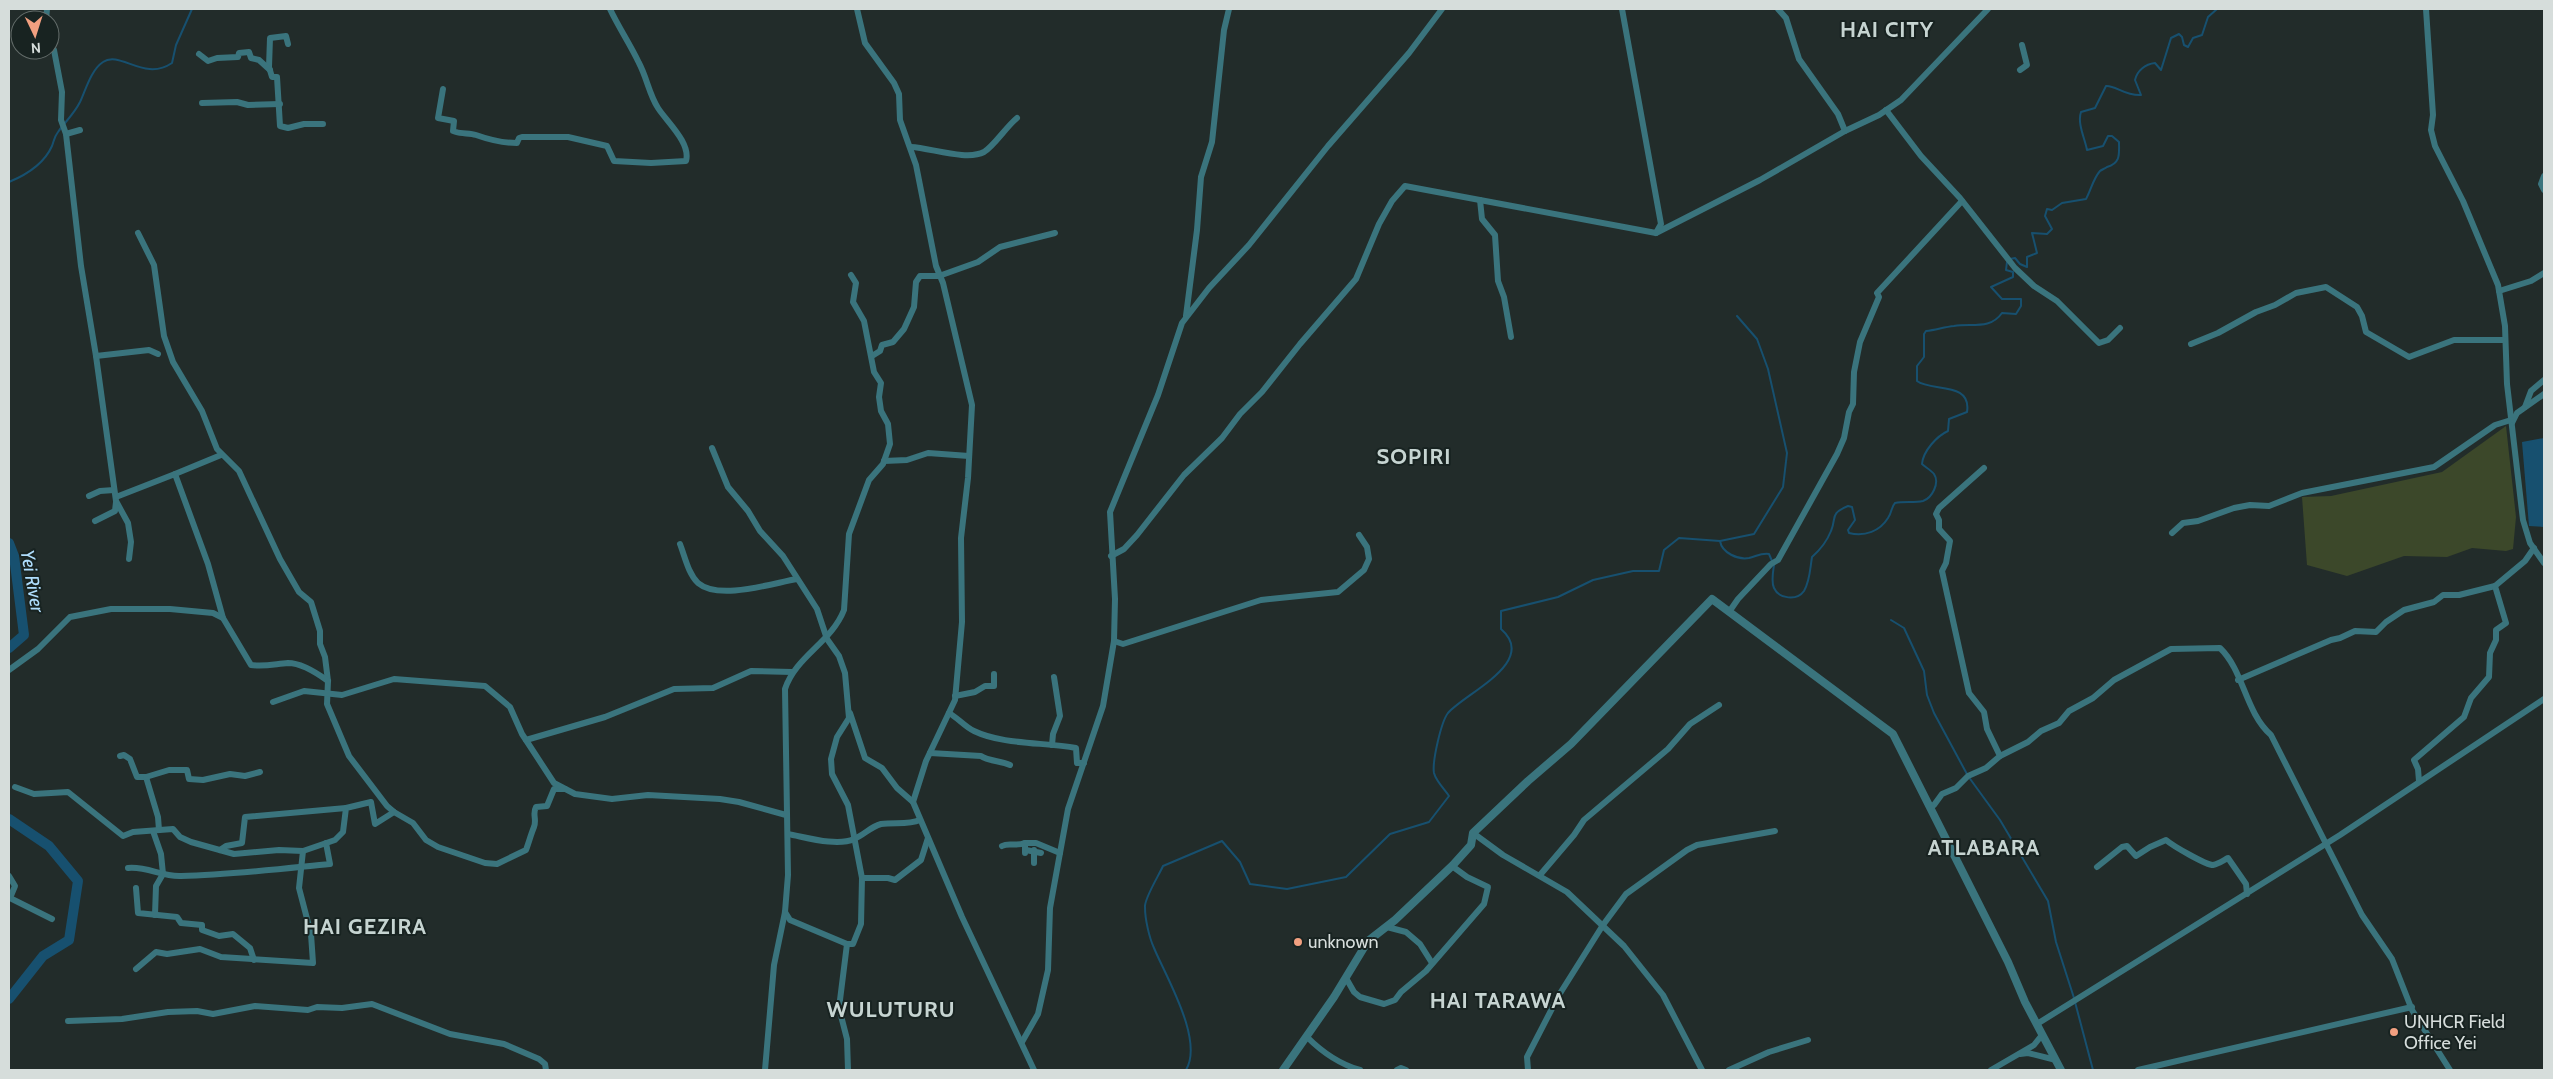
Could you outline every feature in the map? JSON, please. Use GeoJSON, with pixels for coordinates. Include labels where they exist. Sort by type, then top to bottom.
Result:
{"type":"FeatureCollection","features":[{"type":"Feature","properties":{"kind":"street"},"geometry":{"type":"LineString","coordinates":[[442,89],[438,118],[454,121],[453,131],[456,132],[475,135],[496,142],[509,143],[516,142],[522,137],[582,139],[607,146],[614,161],[652,163],[686,161],[686,154],[675,127],[652,99],[640,64],[624,39],[610,9]]}},
{"type":"Feature","properties":{"kind":"street"},"geometry":{"type":"LineString","coordinates":[[857,9],[865,42],[894,83],[899,94],[900,120],[911,147],[939,276],[972,405],[961,538],[962,622],[956,696],[930,753],[913,802]]}},
{"type":"Feature","properties":{"kind":"street"},"geometry":{"type":"LineString","coordinates":[[1022,1042],[1038,1014],[1048,970],[1050,908],[1068,809],[1103,706],[1114,641],[1115,599],[1111,556],[1110,512],[1158,395],[1186,317],[1197,230],[1201,177],[1212,142],[1224,30],[1229,9]]}},
{"type":"Feature","properties":{"kind":"street"},"geometry":{"type":"LineString","coordinates":[[1186,317],[1249,245],[1328,146],[1409,53],[1442,9]]}},
{"type":"Feature","properties":{"kind":"street"},"geometry":{"type":"LineString","coordinates":[[1622,9],[1661,224],[1656,234]]}},
{"type":"Feature","properties":{"kind":"street"},"geometry":{"type":"LineString","coordinates":[[1778,9],[1786,18],[1799,59],[1838,114],[1845,131]]}},
{"type":"Feature","properties":{"kind":"street"},"geometry":{"type":"LineString","coordinates":[[1111,556],[1124,548],[1137,535],[1184,475],[1222,438],[1240,414],[1262,392],[1356,279],[1379,224],[1392,200],[1405,186],[1656,234],[1760,180],[1845,131],[1886,110],[1900,100],[1942,59],[1961,36],[1988,9]]}},
{"type":"Feature","properties":{"kind":"street"},"geometry":{"type":"LineString","coordinates":[[2426,9],[2433,115],[2431,130],[2435,146],[2483,244],[2499,291],[2505,326],[2504,340],[2511,422],[2523,520],[2530,543],[2544,564]]}},
{"type":"Feature","properties":{"kind":"street"},"geometry":{"type":"LineString","coordinates":[[288,44],[286,36],[270,38],[270,70],[272,77],[277,76],[280,126],[288,128],[304,124],[323,124]]}},
{"type":"Feature","properties":{"kind":"street"},"geometry":{"type":"LineString","coordinates":[[2020,70],[2027,65],[2027,58],[2022,45]]}},
{"type":"Feature","properties":{"kind":"street"},"geometry":{"type":"LineString","coordinates":[[199,54],[208,61],[217,58],[238,57],[239,53],[249,52],[252,58],[270,70]]}},
{"type":"Feature","properties":{"kind":"street"},"geometry":{"type":"LineString","coordinates":[[56,60],[62,92],[61,120],[66,134],[81,266],[96,356],[115,496],[115,511],[95,521]]}},
{"type":"Feature","properties":{"kind":"street"},"geometry":{"type":"LineString","coordinates":[[202,103],[237,102],[248,106],[280,104]]}},
{"type":"Feature","properties":{"kind":"street"},"geometry":{"type":"LineString","coordinates":[[1886,110],[2015,268],[2034,286],[2057,301],[2099,343],[2108,340],[2120,328]]}},
{"type":"Feature","properties":{"kind":"street"},"geometry":{"type":"LineString","coordinates":[[911,147],[970,156],[985,152],[1006,127],[1017,118]]}},
{"type":"Feature","properties":{"kind":"street"},"geometry":{"type":"LineString","coordinates":[[66,134],[80,130]]}},
{"type":"Feature","properties":{"kind":"street"},"geometry":{"type":"LineString","coordinates":[[2544,176],[2541,184],[2544,190]]}},
{"type":"Feature","properties":{"kind":"street"},"geometry":{"type":"LineString","coordinates":[[1480,200],[1482,219],[1495,235],[1498,281],[1504,297],[1511,337]]}},
{"type":"Feature","properties":{"kind":"street"},"geometry":{"type":"LineString","coordinates":[[1729,612],[1743,594],[1778,560],[1837,454],[1844,438],[1849,412],[1854,404],[1856,356],[1864,329],[1879,296],[1877,292],[1962,201]]}},
{"type":"Feature","properties":{"kind":"street"},"geometry":{"type":"LineString","coordinates":[[138,233],[154,265],[164,336],[173,362],[202,411],[222,455],[239,471],[280,560],[299,592],[311,602],[320,631],[320,644],[325,657],[330,712],[349,756],[363,773],[366,780],[394,812],[413,823],[426,840],[438,847],[485,863],[497,864],[526,850],[530,832],[534,826],[533,812],[536,807],[547,806],[554,789],[565,789]]}},
{"type":"Feature","properties":{"kind":"street"},"geometry":{"type":"LineString","coordinates":[[872,356],[880,351],[882,345],[893,342],[900,334],[914,307],[916,282],[920,276],[939,276],[978,262],[1000,247],[1056,233]]}},
{"type":"Feature","properties":{"kind":"street"},"geometry":{"type":"LineString","coordinates":[[2499,291],[2531,281],[2544,273]]}},
{"type":"Feature","properties":{"kind":"street"},"geometry":{"type":"LineString","coordinates":[[765,1070],[774,965],[785,912],[788,875],[786,815],[788,774],[785,689],[792,672],[827,639],[844,610],[849,534],[869,480],[884,461],[890,444],[888,424],[881,411],[879,396],[881,383],[874,372],[864,321],[853,302],[856,283],[852,275]]}},
{"type":"Feature","properties":{"kind":"street"},"geometry":{"type":"LineString","coordinates":[[2191,344],[2218,334],[2256,312],[2296,294],[2326,287],[2357,308],[2362,316],[2366,332],[2409,357],[2454,340],[2504,340]]}},
{"type":"Feature","properties":{"kind":"street"},"geometry":{"type":"LineString","coordinates":[[96,356],[149,350],[158,354]]}},
{"type":"Feature","properties":{"kind":"street"},"geometry":{"type":"LineString","coordinates":[[2525,408],[2531,391],[2544,380]]}},
{"type":"Feature","properties":{"kind":"street"},"geometry":{"type":"LineString","coordinates":[[2172,533],[2184,523],[2198,521],[2234,508],[2250,505],[2269,506],[2302,493],[2434,467],[2495,425],[2511,422],[2517,413],[2544,394]]}},
{"type":"Feature","properties":{"kind":"street"},"geometry":{"type":"LineString","coordinates":[[712,448],[728,487],[748,511],[760,532],[783,556],[818,609],[827,639],[840,656],[845,673],[845,691],[849,712],[865,758],[882,768],[897,788],[913,802],[1034,1070]]}},
{"type":"Feature","properties":{"kind":"street"},"geometry":{"type":"LineString","coordinates":[[884,461],[907,460],[928,453],[969,456]]}},
{"type":"Feature","properties":{"kind":"street"},"geometry":{"type":"LineString","coordinates":[[89,496],[100,491],[115,496],[222,455]]}},
{"type":"Feature","properties":{"kind":"street"},"geometry":{"type":"LineString","coordinates":[[1984,468],[1938,508],[1936,514],[1939,520],[1939,529],[1950,541],[1946,563],[1942,572],[1969,693],[1984,712],[1987,729],[2000,756]]}},
{"type":"Feature","properties":{"kind":"street"},"geometry":{"type":"LineString","coordinates":[[175,474],[208,564],[222,616],[251,665],[268,666],[290,663],[312,669],[328,681]]}},
{"type":"Feature","properties":{"kind":"street"},"geometry":{"type":"LineString","coordinates":[[115,496],[128,523],[131,542],[129,559]]}},
{"type":"Feature","properties":{"kind":"street"},"geometry":{"type":"LineString","coordinates":[[1114,641],[1123,644],[1261,600],[1338,592],[1364,570],[1369,559],[1367,547],[1359,535]]}},
{"type":"Feature","properties":{"kind":"street"},"geometry":{"type":"LineString","coordinates":[[680,544],[688,568],[699,583],[710,587],[741,590],[759,589],[797,579]]}},
{"type":"Feature","properties":{"kind":"street"},"geometry":{"type":"LineString","coordinates":[[2238,680],[2331,640],[2340,638],[2350,632],[2376,632],[2386,622],[2404,610],[2434,602],[2443,595],[2459,595],[2495,586],[2525,561],[2534,548]]}},
{"type":"Feature","properties":{"kind":"street"},"geometry":{"type":"LineString","coordinates":[[2419,781],[2418,769],[2414,760],[2464,717],[2471,698],[2489,677],[2490,653],[2496,640],[2496,630],[2506,623],[2495,586]]}},
{"type":"Feature","properties":{"kind":"street"},"geometry":{"type":"LineString","coordinates":[[1284,1070],[1346,978],[1368,941],[1387,927],[1452,866],[1471,846],[1473,833],[1571,744],[1712,599],[1893,734],[2061,1070]]}},
{"type":"Feature","properties":{"kind":"street"},"geometry":{"type":"LineString","coordinates":[[9,670],[38,650],[70,617],[111,609],[170,609],[213,613],[222,616]]}},
{"type":"Feature","properties":{"kind":"street"},"geometry":{"type":"LineString","coordinates":[[1930,806],[1934,805],[1942,794],[1956,788],[1968,776],[1986,768],[2000,756],[2028,742],[2041,731],[2059,723],[2069,711],[2093,698],[2114,680],[2171,650],[2220,648],[2237,672],[2238,680],[2254,713],[2271,735],[2362,915],[2392,959],[2412,1008],[2450,1070]]}},
{"type":"Feature","properties":{"kind":"street"},"geometry":{"type":"LineString","coordinates":[[526,740],[605,717],[674,689],[713,688],[751,672],[792,672]]}},
{"type":"Feature","properties":{"kind":"street"},"geometry":{"type":"LineString","coordinates":[[956,696],[975,692],[985,686],[994,686],[994,674]]}},
{"type":"Feature","properties":{"kind":"street"},"geometry":{"type":"LineString","coordinates":[[1052,745],[1053,734],[1060,716],[1054,677]]}},
{"type":"Feature","properties":{"kind":"street"},"geometry":{"type":"LineString","coordinates":[[273,702],[304,691],[342,695],[394,679],[485,686],[510,707],[526,740],[554,783],[575,794],[598,798],[628,798],[648,795],[720,799],[739,802],[786,815]]}},
{"type":"Feature","properties":{"kind":"street"},"geometry":{"type":"LineString","coordinates":[[2037,1024],[2340,835],[2544,699]]}},
{"type":"Feature","properties":{"kind":"street"},"geometry":{"type":"LineString","coordinates":[[1540,876],[1584,820],[1668,749],[1690,724],[1719,705]]}},
{"type":"Feature","properties":{"kind":"street"},"geometry":{"type":"LineString","coordinates":[[785,912],[790,920],[846,944],[853,944],[860,931],[862,878],[848,805],[832,774],[831,759],[837,737],[848,720],[849,712]]}},
{"type":"Feature","properties":{"kind":"street"},"geometry":{"type":"LineString","coordinates":[[949,713],[979,733],[1009,740],[1076,748],[1077,763],[1084,763]]}},
{"type":"Feature","properties":{"kind":"street"},"geometry":{"type":"LineString","coordinates":[[930,753],[981,756],[985,759],[995,759],[1010,765]]}},
{"type":"Feature","properties":{"kind":"street"},"geometry":{"type":"LineString","coordinates":[[120,756],[124,755],[130,759],[137,777],[169,770],[187,770],[189,779],[195,780],[230,774],[245,776],[260,772]]}},
{"type":"Feature","properties":{"kind":"street"},"geometry":{"type":"LineString","coordinates":[[146,776],[158,817],[156,831],[163,874],[156,886],[155,915]]}},
{"type":"Feature","properties":{"kind":"street"},"geometry":{"type":"LineString","coordinates":[[15,787],[34,794],[68,792],[123,836],[134,832],[173,829],[180,837],[191,842],[234,854],[303,852],[335,840],[343,832],[346,808]]}},
{"type":"Feature","properties":{"kind":"street"},"geometry":{"type":"LineString","coordinates":[[220,850],[226,846],[242,843],[245,817],[346,808],[372,802],[375,824],[394,812]]}},
{"type":"Feature","properties":{"kind":"street"},"geometry":{"type":"LineString","coordinates":[[788,834],[819,841],[854,840],[866,830],[881,824],[912,823],[920,820]]}},
{"type":"Feature","properties":{"kind":"street"},"geometry":{"type":"LineString","coordinates":[[1528,1070],[1527,1057],[1564,987],[1603,925],[1626,894],[1687,850],[1722,840],[1775,831]]}},
{"type":"Feature","properties":{"kind":"street"},"geometry":{"type":"LineString","coordinates":[[1473,833],[1503,855],[1567,892],[1603,925],[1656,985],[1674,1015],[1702,1070]]}},
{"type":"Feature","properties":{"kind":"street"},"geometry":{"type":"LineString","coordinates":[[862,878],[888,878],[895,880],[921,860],[928,838]]}},
{"type":"Feature","properties":{"kind":"street"},"geometry":{"type":"LineString","coordinates":[[2097,867],[2122,847],[2127,846],[2136,856],[2139,856],[2150,847],[2166,840],[2182,852],[2210,865],[2228,858],[2246,884],[2247,894]]}},
{"type":"Feature","properties":{"kind":"street"},"geometry":{"type":"LineString","coordinates":[[128,868],[142,866],[163,874],[209,877],[330,864],[326,843]]}},
{"type":"Feature","properties":{"kind":"street"},"geometry":{"type":"LineString","coordinates":[[1025,848],[1036,843],[1060,853]]}},
{"type":"Feature","properties":{"kind":"street"},"geometry":{"type":"LineString","coordinates":[[1002,846],[1006,844],[1037,852],[1034,863]]}},
{"type":"Feature","properties":{"kind":"street"},"geometry":{"type":"LineString","coordinates":[[136,969],[156,952],[167,954],[200,950],[221,957],[313,963],[311,934],[299,888],[302,867],[300,859],[292,851]]}},
{"type":"Feature","properties":{"kind":"street"},"geometry":{"type":"LineString","coordinates":[[300,859],[303,852]]}},
{"type":"Feature","properties":{"kind":"street"},"geometry":{"type":"LineString","coordinates":[[1346,978],[1354,992],[1360,997],[1384,1004],[1395,1000],[1432,963],[1484,904],[1489,890],[1488,887],[1467,877],[1452,866]]}},
{"type":"Feature","properties":{"kind":"street"},"geometry":{"type":"LineString","coordinates":[[9,876],[15,886],[10,898],[52,919]]}},
{"type":"Feature","properties":{"kind":"street"},"geometry":{"type":"LineString","coordinates":[[136,888],[138,912],[177,917],[181,923],[202,925],[202,930],[220,936],[233,934],[250,948],[254,960]]}},
{"type":"Feature","properties":{"kind":"street"},"geometry":{"type":"LineString","coordinates":[[1387,927],[1406,932],[1418,942],[1432,963]]}},
{"type":"Feature","properties":{"kind":"street"},"geometry":{"type":"LineString","coordinates":[[846,944],[839,1008],[846,1038],[848,1070]]}},
{"type":"Feature","properties":{"kind":"street"},"geometry":{"type":"LineString","coordinates":[[68,1021],[122,1019],[168,1012],[197,1011],[213,1014],[255,1006],[308,1010],[372,1004],[450,1034],[504,1044],[539,1058],[545,1064],[546,1070]]}},
{"type":"Feature","properties":{"kind":"street"},"geometry":{"type":"LineString","coordinates":[[2138,1070],[2412,1008]]}},
{"type":"Feature","properties":{"kind":"street"},"geometry":{"type":"LineString","coordinates":[[1991,1070],[2034,1045],[2042,1035]]}},
{"type":"Feature","properties":{"kind":"street"},"geometry":{"type":"LineString","coordinates":[[1307,1037],[1326,1054],[1349,1067],[1360,1070]]}},
{"type":"Feature","properties":{"kind":"street"},"geometry":{"type":"LineString","coordinates":[[1729,1070],[1769,1052],[1808,1040]]}},
{"type":"Feature","properties":{"kind":"street"},"geometry":{"type":"LineString","coordinates":[[2018,1054],[2028,1053],[2056,1060]]}},
{"type":"Feature","properties":{"kind":"street"},"geometry":{"type":"LineString","coordinates":[[1397,1070],[1401,1068],[1406,1070]]}},
{"type":"Feature","properties":{"kind":"green space"},"geometry":{"type":"Polygon","coordinates":[[[2506,426],[2516,517],[2513,549],[2506,551],[2472,548],[2447,557],[2404,556],[2347,576],[2307,565],[2302,497],[2331,496],[2442,472],[2506,426]]]}},
{"type":"Feature","properties":{"kind":"water"},"geometry":{"type":"Polygon","coordinates":[[[2544,438],[2544,527],[2529,526],[2522,442],[2544,438]]]}},
{"type":"Feature","properties":{"kind":"waterway"},"geometry":{"type":"LineString","coordinates":[[9,182],[28,172],[49,152],[55,137],[78,106],[92,75],[103,62],[110,59],[152,69],[162,68],[172,63],[176,45],[192,9]]}},
{"type":"Feature","properties":{"kind":"waterway"},"geometry":{"type":"LineString","coordinates":[[2010,259],[2015,258],[2020,264],[2027,267],[2027,257],[2037,253],[2032,233],[2047,234],[2052,229],[2045,216],[2047,209],[2052,210],[2062,203],[2086,199],[2100,171],[2117,160],[2119,142],[2112,136],[2108,136],[2103,146],[2087,150],[2081,126],[2081,112],[2095,108],[2106,86],[2130,94],[2141,95],[2135,80],[2140,71],[2145,66],[2155,63],[2161,70],[2171,38],[2179,34],[2184,45],[2188,47],[2193,38],[2202,35],[2208,17],[2217,9]]}},
{"type":"Feature","properties":{"kind":"waterway"},"geometry":{"type":"LineString","coordinates":[[1774,565],[1772,577],[1776,592],[1788,597],[1797,596],[1806,587],[1810,575],[1812,557],[1827,538],[1838,511],[1848,506],[1852,507],[1855,520],[1848,530],[1849,533],[1861,534],[1872,532],[1885,523],[1895,503],[1923,501],[1932,494],[1936,486],[1936,478],[1922,464],[1923,459],[1931,444],[1948,431],[1949,419],[1967,412],[1967,402],[1957,391],[1917,381],[1917,366],[1924,357],[1924,334],[1926,331],[1950,326],[1986,324],[1992,322],[2002,313],[2016,314],[2021,306],[2021,299],[2002,299],[1991,287],[2013,277],[2013,272],[2006,270],[2007,262]]}},
{"type":"Feature","properties":{"kind":"waterway"},"geometry":{"type":"LineString","coordinates":[[1186,1070],[1190,1057],[1187,1026],[1174,991],[1152,944],[1146,917],[1145,903],[1163,866],[1222,841],[1240,862],[1250,884],[1287,889],[1346,877],[1390,834],[1429,822],[1449,796],[1434,773],[1434,760],[1440,733],[1448,713],[1495,676],[1505,665],[1511,653],[1510,641],[1501,629],[1501,611],[1558,597],[1593,580],[1633,571],[1659,571],[1664,550],[1679,538],[1720,541],[1754,534],[1783,487],[1787,453],[1768,369],[1757,339],[1737,316]]}},
{"type":"Feature","properties":{"kind":"waterway"},"geometry":{"type":"LineString","coordinates":[[1720,541],[1724,549],[1736,557],[1749,558],[1761,554],[1769,554],[1772,561]]}},
{"type":"Feature","properties":{"kind":"waterway","name":"Yei River"},"geometry":{"type":"LineString","coordinates":[[9,543],[14,556],[24,635],[9,648]]}},
{"type":"Feature","properties":{"kind":"waterway"},"geometry":{"type":"LineString","coordinates":[[1891,620],[1904,628],[1924,671],[1927,695],[1934,713],[1968,776],[2000,820],[2048,901],[2056,942],[2074,998]]}},
{"type":"Feature","properties":{"kind":"waterway","name":"Yei River"},"geometry":{"type":"LineString","coordinates":[[9,819],[49,846],[78,881],[69,940],[43,956],[9,999]]}},
{"type":"Feature","properties":{"kind":"waterway"},"geometry":{"type":"LineString","coordinates":[[2075,1002],[2093,1070]]}},
{"type":"Feature","properties":{"kind":"place","name":"unknown"},"geometry":{"type":"Point","coordinates":[1298,942]}},
{"type":"Feature","properties":{"kind":"place","name":"UNHCR Field Office Yei"},"geometry":{"type":"Point","coordinates":[2394,1032]}},
{"type":"Feature","properties":{"kind":"district","name":"HAI CITY"},"geometry":{"type":"Point","coordinates":[1887,29]}},
{"type":"Feature","properties":{"kind":"district","name":"SOPIRI"},"geometry":{"type":"Point","coordinates":[1414,456]}},
{"type":"Feature","properties":{"kind":"district","name":"ATLABARA"},"geometry":{"type":"Point","coordinates":[1984,847]}},
{"type":"Feature","properties":{"kind":"district","name":"HAI GEZIRA"},"geometry":{"type":"Point","coordinates":[365,926]}},
{"type":"Feature","properties":{"kind":"district","name":"HAI TARAWA"},"geometry":{"type":"Point","coordinates":[1498,1000]}},
{"type":"Feature","properties":{"kind":"district","name":"WULUTURU"},"geometry":{"type":"Point","coordinates":[891,1009]}}]}
